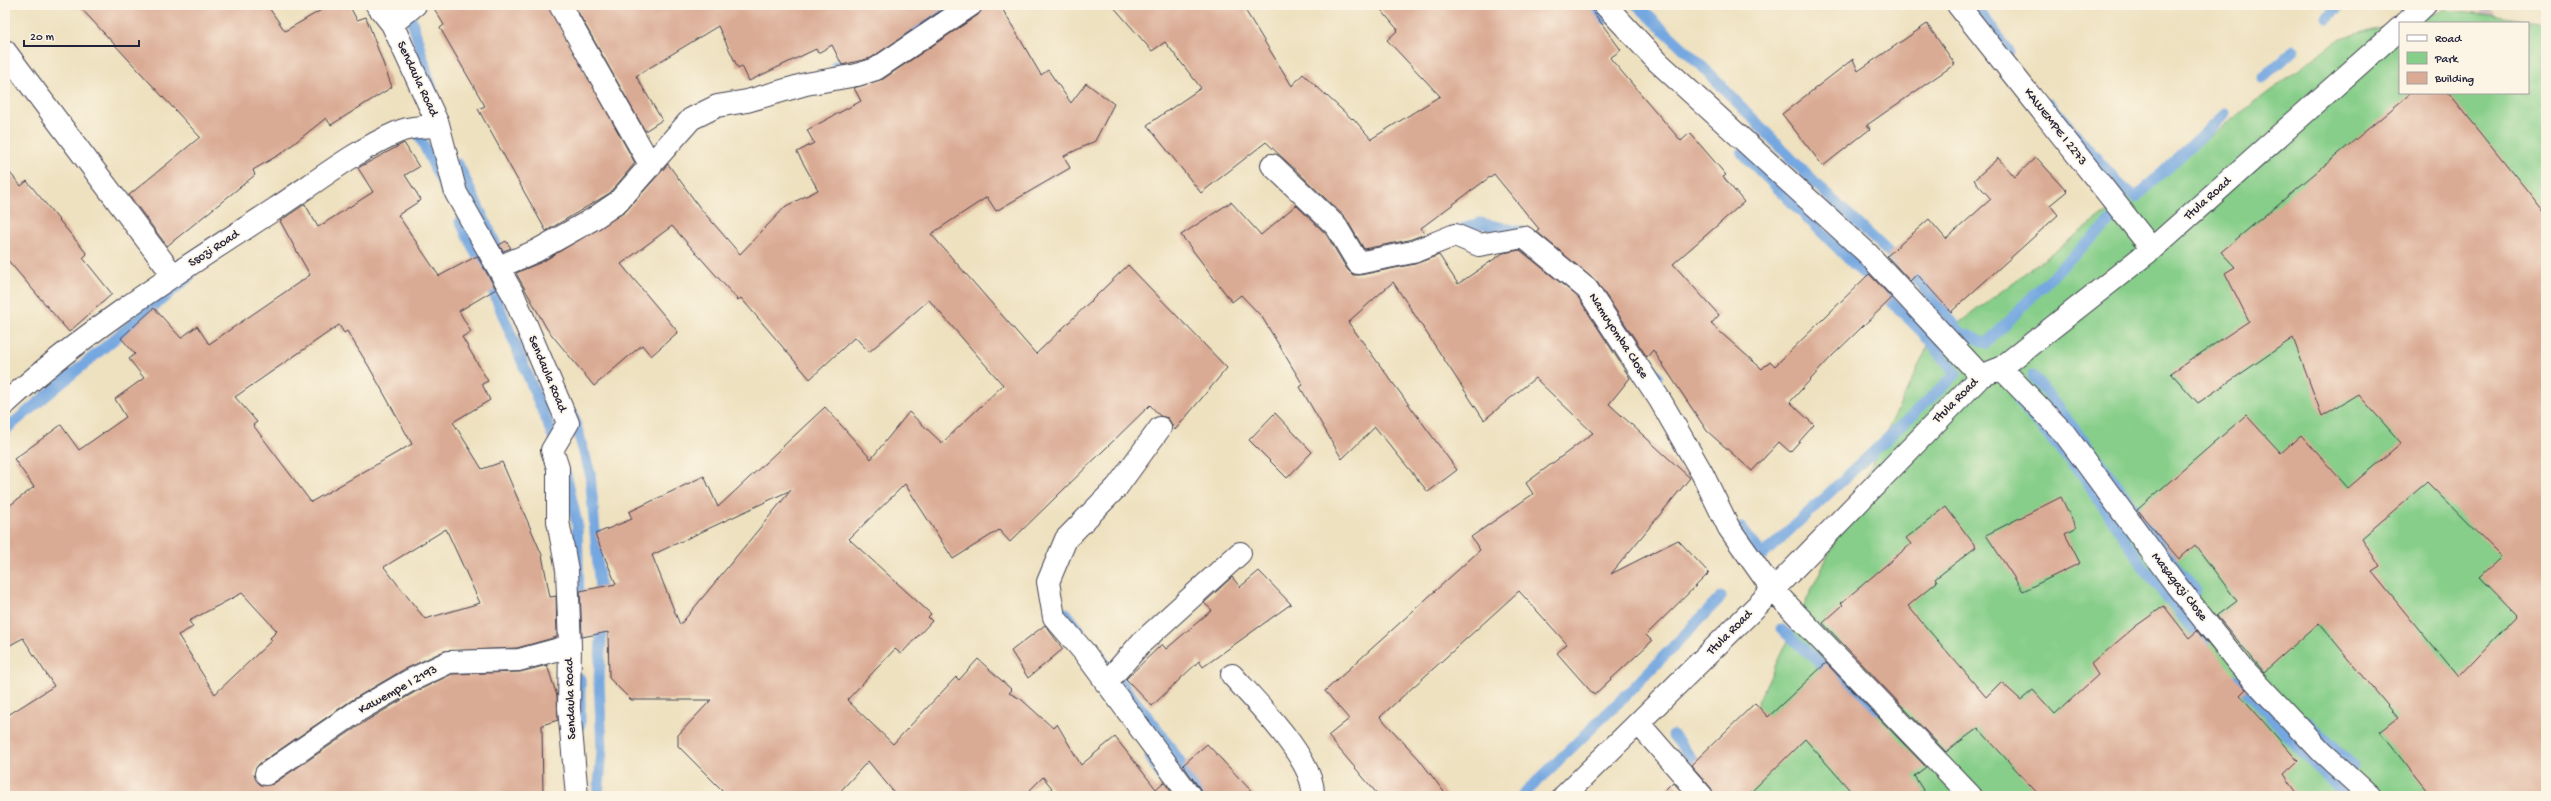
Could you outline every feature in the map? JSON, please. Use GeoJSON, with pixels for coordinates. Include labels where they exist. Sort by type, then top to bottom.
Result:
{"type":"FeatureCollection","features":[{"type":"Feature","properties":{"kind":"street","name":"Sendaula Road"},"geometry":{"type":"LineString","coordinates":[[377,5],[392,24],[438,124],[456,193],[513,294],[568,423],[552,450],[558,468],[558,521],[567,570],[570,646],[569,708],[577,796]]}},
{"type":"Feature","properties":{"kind":"street"},"geometry":{"type":"LineString","coordinates":[[392,24],[415,5]]}},
{"type":"Feature","properties":{"kind":"street"},"geometry":{"type":"LineString","coordinates":[[560,5],[651,166]]}},
{"type":"Feature","properties":{"kind":"street"},"geometry":{"type":"LineString","coordinates":[[499,267],[536,251],[593,219],[618,202],[691,119],[716,106],[747,101],[806,84],[857,76],[876,69],[971,5]]}},
{"type":"Feature","properties":{"kind":"street"},"geometry":{"type":"LineString","coordinates":[[1605,5],[1658,62],[1867,253],[1981,376]]}},
{"type":"Feature","properties":{"kind":"street","name":"KAWEMPE I 2273"},"geometry":{"type":"LineString","coordinates":[[1958,5],[2152,249]]}},
{"type":"Feature","properties":{"kind":"street"},"geometry":{"type":"LineString","coordinates":[[2407,22],[2424,5]]}},
{"type":"Feature","properties":{"kind":"street","name":"Ttula Road"},"geometry":{"type":"LineString","coordinates":[[1564,796],[1639,724],[1773,590],[1981,376],[2001,368],[2152,249],[2399,29]]}},
{"type":"Feature","properties":{"kind":"street"},"geometry":{"type":"LineString","coordinates":[[5,51],[173,275]]}},
{"type":"Feature","properties":{"kind":"street","name":"Ssozi Road"},"geometry":{"type":"LineString","coordinates":[[5,404],[37,374],[173,275],[375,143],[416,126],[430,127],[438,124]]}},
{"type":"Feature","properties":{"kind":"street","name":"Namuyomba Close"},"geometry":{"type":"LineString","coordinates":[[1272,165],[1336,226],[1358,262],[1413,252],[1456,235],[1479,245],[1524,237],[1588,289],[1660,400],[1702,473],[1729,528],[1773,590]]}},
{"type":"Feature","properties":{"kind":"street","name":"Masagazi Close"},"geometry":{"type":"LineString","coordinates":[[2001,368],[2065,434],[2177,586],[2240,664],[2322,752],[2370,796]]}},
{"type":"Feature","properties":{"kind":"street"},"geometry":{"type":"LineString","coordinates":[[1160,428],[1117,487],[1066,538],[1048,582],[1054,617],[1106,683],[1190,796]]}},
{"type":"Feature","properties":{"kind":"street"},"geometry":{"type":"LineString","coordinates":[[1106,683],[1141,643],[1240,553]]}},
{"type":"Feature","properties":{"kind":"street"},"geometry":{"type":"LineString","coordinates":[[1773,590],[1971,796]]}},
{"type":"Feature","properties":{"kind":"street","name":"Kawempe I 2193"},"geometry":{"type":"LineString","coordinates":[[266,774],[359,710],[409,681],[449,662],[519,660],[570,646]]}},
{"type":"Feature","properties":{"kind":"street"},"geometry":{"type":"LineString","coordinates":[[1232,675],[1291,743],[1314,785],[1313,796]]}},
{"type":"Feature","properties":{"kind":"street"},"geometry":{"type":"LineString","coordinates":[[1639,724],[1702,796]]}},
{"type":"Feature","properties":{"kind":"shaded area"},"geometry":{"type":"Polygon","coordinates":[[[2487,6],[2502,22],[2468,22],[2487,6]]]}},
{"type":"Feature","properties":{"kind":"green space"},"geometry":{"type":"Polygon","coordinates":[[[2447,9],[2546,23],[2546,796],[1713,796],[1928,346],[2341,38],[2399,22],[2399,94],[2529,94],[2529,22],[2399,22],[2447,9]]]}},
{"type":"Feature","properties":{"kind":"building"},"geometry":{"type":"Polygon","coordinates":[[[78,5],[267,5],[285,31],[330,5],[349,5],[357,20],[366,17],[392,87],[331,125],[326,118],[282,153],[253,170],[255,175],[167,246],[129,195],[200,137],[78,5]]]}},
{"type":"Feature","properties":{"kind":"building"},"geometry":{"type":"Polygon","coordinates":[[[432,5],[548,5],[635,163],[610,193],[546,231],[478,109],[485,106],[440,28],[444,25],[432,5]]]}},
{"type":"Feature","properties":{"kind":"building"},"geometry":{"type":"Polygon","coordinates":[[[574,5],[949,5],[871,58],[842,65],[832,45],[818,53],[816,49],[749,81],[742,66],[738,68],[718,26],[636,76],[662,120],[645,131],[574,5]]]}},
{"type":"Feature","properties":{"kind":"building"},"geometry":{"type":"Polygon","coordinates":[[[983,5],[1000,5],[1041,75],[1048,70],[1071,103],[1086,83],[1114,104],[1095,141],[1064,156],[1070,168],[996,211],[987,197],[931,234],[1036,354],[1128,265],[1227,368],[1175,430],[1168,418],[1160,416],[1150,405],[1010,542],[999,530],[953,559],[905,484],[849,539],[931,614],[928,617],[932,621],[901,654],[895,649],[847,700],[893,744],[956,677],[959,680],[978,659],[1012,690],[1009,693],[1021,699],[1053,728],[1057,724],[1081,765],[1115,737],[1156,789],[1164,782],[1174,796],[1043,796],[1052,788],[1043,777],[1024,796],[897,796],[868,761],[836,796],[728,796],[678,746],[678,735],[711,700],[631,700],[609,678],[608,632],[582,637],[580,591],[616,584],[595,534],[632,519],[629,512],[704,476],[718,507],[825,407],[871,459],[909,412],[942,443],[1003,385],[929,300],[869,352],[855,337],[810,379],[741,298],[738,300],[672,226],[621,264],[678,332],[651,356],[642,345],[594,386],[547,329],[516,273],[542,262],[625,212],[668,164],[700,208],[740,254],[786,206],[818,190],[797,152],[814,143],[807,130],[861,101],[854,88],[883,79],[978,15],[983,5]],[[791,490],[652,555],[680,625],[791,490]]]}},
{"type":"Feature","properties":{"kind":"building"},"geometry":{"type":"Polygon","coordinates":[[[1112,5],[1242,5],[1292,86],[1303,74],[1352,119],[1353,118],[1371,139],[1440,96],[1387,40],[1398,30],[1377,5],[1588,5],[1621,50],[1610,58],[1681,141],[1690,133],[1726,175],[1723,177],[1744,202],[1673,264],[1719,315],[1711,324],[1762,369],[1770,361],[1775,366],[1869,274],[1892,298],[1832,356],[1790,402],[1814,425],[1790,452],[1779,442],[1752,471],[1707,431],[1653,350],[1647,357],[1597,282],[1536,231],[1539,229],[1494,174],[1421,228],[1425,234],[1409,240],[1364,249],[1345,217],[1266,142],[1201,193],[1147,125],[1201,88],[1165,42],[1152,51],[1112,5]]]}},
{"type":"Feature","properties":{"kind":"building"},"geometry":{"type":"Polygon","coordinates":[[[1927,24],[1955,64],[1867,125],[1870,129],[1823,166],[1782,114],[1853,59],[1858,71],[1927,24]]]}},
{"type":"Feature","properties":{"kind":"building"},"geometry":{"type":"Polygon","coordinates":[[[2410,94],[2450,94],[2546,214],[2546,796],[2431,796],[2380,732],[2398,718],[2319,623],[2264,672],[2217,616],[2237,601],[2195,545],[2179,559],[2137,510],[2246,415],[2281,453],[2301,435],[2348,488],[2401,443],[2358,394],[2322,416],[2293,338],[2198,403],[2171,373],[2249,321],[2225,273],[2235,267],[2221,252],[2410,94]],[[2427,482],[2362,538],[2380,567],[2372,572],[2458,677],[2517,615],[2480,577],[2501,557],[2427,482]]]}},
{"type":"Feature","properties":{"kind":"building"},"geometry":{"type":"Polygon","coordinates":[[[404,143],[419,167],[405,175],[421,200],[398,215],[439,276],[477,256],[496,289],[459,311],[471,332],[462,337],[488,381],[482,384],[490,400],[453,422],[482,469],[502,462],[542,555],[550,597],[556,596],[557,637],[517,648],[444,651],[403,670],[352,700],[259,764],[254,775],[261,785],[273,784],[366,721],[415,692],[452,674],[520,672],[547,665],[557,696],[558,720],[542,725],[543,796],[5,796],[5,717],[54,686],[23,638],[5,648],[5,509],[34,487],[14,459],[61,425],[79,450],[126,417],[115,399],[144,378],[129,359],[135,354],[121,338],[154,308],[181,338],[197,326],[209,344],[310,275],[280,221],[305,204],[318,227],[373,192],[358,168],[404,143]],[[339,325],[235,397],[257,422],[253,425],[311,502],[412,444],[368,365],[347,331],[344,333],[339,325]],[[446,529],[384,567],[425,619],[480,603],[446,529]],[[242,593],[189,621],[193,627],[178,635],[215,694],[272,640],[270,638],[277,631],[242,593]]]}},
{"type":"Feature","properties":{"kind":"building"},"geometry":{"type":"Polygon","coordinates":[[[2036,157],[2067,191],[2050,205],[2058,215],[1951,312],[1917,274],[1910,281],[1887,256],[1929,219],[1946,239],[1991,199],[1974,180],[1998,158],[2015,177],[2036,157]]]}},
{"type":"Feature","properties":{"kind":"building"},"geometry":{"type":"Polygon","coordinates":[[[5,167],[21,186],[27,181],[87,254],[83,258],[112,294],[69,332],[5,257],[5,167]]]}},
{"type":"Feature","properties":{"kind":"building"},"geometry":{"type":"Polygon","coordinates":[[[1231,202],[1261,235],[1296,205],[1326,234],[1347,269],[1353,275],[1360,275],[1415,264],[1439,255],[1458,284],[1503,253],[1520,250],[1578,297],[1630,378],[1609,404],[1690,478],[1611,574],[1678,540],[1709,573],[1646,635],[1652,641],[1594,695],[1557,653],[1567,644],[1519,591],[1380,717],[1419,759],[1447,796],[1379,796],[1328,736],[1349,719],[1325,691],[1480,550],[1471,537],[1533,494],[1526,483],[1593,433],[1535,378],[1484,420],[1393,282],[1348,322],[1457,470],[1428,492],[1375,427],[1342,459],[1300,387],[1303,385],[1262,317],[1241,295],[1232,302],[1181,235],[1231,202]]]}},
{"type":"Feature","properties":{"kind":"building"},"geometry":{"type":"Polygon","coordinates":[[[506,241],[511,248],[503,251],[499,245],[506,241]]]}},
{"type":"Feature","properties":{"kind":"building"},"geometry":{"type":"Polygon","coordinates":[[[1275,413],[1312,452],[1287,478],[1249,440],[1275,413]]]}},
{"type":"Feature","properties":{"kind":"building"},"geometry":{"type":"Polygon","coordinates":[[[2061,497],[2076,528],[2065,534],[2080,563],[2023,591],[1986,535],[2061,497]]]}},
{"type":"Feature","properties":{"kind":"building"},"geometry":{"type":"Polygon","coordinates":[[[1946,507],[1976,547],[1935,579],[1937,582],[1908,606],[1986,697],[2001,682],[2021,700],[2033,690],[2055,714],[2098,675],[2091,664],[2136,626],[2164,606],[2189,638],[2197,631],[2246,689],[2240,695],[2298,761],[2284,774],[2299,796],[2040,796],[1978,728],[1946,752],[1823,623],[1843,605],[1841,603],[1911,544],[1906,538],[1946,507]]]}},
{"type":"Feature","properties":{"kind":"building"},"geometry":{"type":"Polygon","coordinates":[[[1259,571],[1291,604],[1203,667],[1199,661],[1152,706],[1126,679],[1162,644],[1166,649],[1212,610],[1204,603],[1232,577],[1240,587],[1259,571]]]}},
{"type":"Feature","properties":{"kind":"building"},"geometry":{"type":"Polygon","coordinates":[[[1045,625],[1063,649],[1028,678],[1011,651],[1045,625]]]}},
{"type":"Feature","properties":{"kind":"building"},"geometry":{"type":"Polygon","coordinates":[[[1826,663],[1926,767],[1914,776],[1927,796],[1855,796],[1805,739],[1747,796],[1714,796],[1711,788],[1691,765],[1755,703],[1768,717],[1826,663]]]}},
{"type":"Feature","properties":{"kind":"building"},"geometry":{"type":"Polygon","coordinates":[[[1207,744],[1256,796],[1202,796],[1200,789],[1183,765],[1207,744]]]}},
{"type":"Feature","properties":{"kind":"building"},"geometry":{"type":"Polygon","coordinates":[[[1673,782],[1685,796],[1659,796],[1673,782]]]}},
{"type":"Feature","properties":{"kind":"waterway"},"geometry":{"type":"LineString","coordinates":[[1592,5],[1605,19]]}},
{"type":"Feature","properties":{"kind":"waterway"},"geometry":{"type":"LineString","coordinates":[[1637,5],[1701,65],[1815,183],[1921,283],[1960,332],[1987,343],[2059,269],[2117,215],[2111,208]]}},
{"type":"Feature","properties":{"kind":"waterway"},"geometry":{"type":"LineString","coordinates":[[1975,5],[2009,51]]}},
{"type":"Feature","properties":{"kind":"waterway"},"geometry":{"type":"LineString","coordinates":[[2327,18],[2340,5]]}},
{"type":"Feature","properties":{"kind":"waterway"},"geometry":{"type":"LineString","coordinates":[[408,7],[433,93]]}},
{"type":"Feature","properties":{"kind":"waterway"},"geometry":{"type":"LineString","coordinates":[[905,33],[949,7]]}},
{"type":"Feature","properties":{"kind":"waterway"},"geometry":{"type":"LineString","coordinates":[[2263,78],[2294,50]]}},
{"type":"Feature","properties":{"kind":"waterway"},"geometry":{"type":"LineString","coordinates":[[837,65],[855,61]]}},
{"type":"Feature","properties":{"kind":"waterway"},"geometry":{"type":"LineString","coordinates":[[2049,103],[2114,179],[2135,198],[2225,114]]}},
{"type":"Feature","properties":{"kind":"waterway"},"geometry":{"type":"LineString","coordinates":[[411,128],[418,133],[449,197]]}},
{"type":"Feature","properties":{"kind":"waterway"},"geometry":{"type":"LineString","coordinates":[[1741,528],[1763,555],[1956,374],[1927,337],[1742,153]]}},
{"type":"Feature","properties":{"kind":"waterway"},"geometry":{"type":"LineString","coordinates":[[458,164],[500,253]]}},
{"type":"Feature","properties":{"kind":"waterway"},"geometry":{"type":"LineString","coordinates":[[460,221],[486,274],[556,444]]}},
{"type":"Feature","properties":{"kind":"waterway"},"geometry":{"type":"LineString","coordinates":[[1454,232],[1480,223],[1522,232]]}},
{"type":"Feature","properties":{"kind":"waterway"},"geometry":{"type":"LineString","coordinates":[[5,430],[190,276]]}},
{"type":"Feature","properties":{"kind":"waterway"},"geometry":{"type":"LineString","coordinates":[[1618,320],[1635,339],[1657,377]]}},
{"type":"Feature","properties":{"kind":"waterway"},"geometry":{"type":"LineString","coordinates":[[2033,376],[2091,450],[2195,591]]}},
{"type":"Feature","properties":{"kind":"waterway"},"geometry":{"type":"LineString","coordinates":[[2018,401],[2083,476],[2145,569],[2204,644]]}},
{"type":"Feature","properties":{"kind":"waterway"},"geometry":{"type":"LineString","coordinates":[[573,415],[590,473],[601,602]]}},
{"type":"Feature","properties":{"kind":"waterway"},"geometry":{"type":"LineString","coordinates":[[566,474],[577,523],[580,639]]}},
{"type":"Feature","properties":{"kind":"waterway"},"geometry":{"type":"LineString","coordinates":[[1522,796],[1628,693],[1721,597]]}},
{"type":"Feature","properties":{"kind":"waterway"},"geometry":{"type":"LineString","coordinates":[[1066,613],[1080,631]]}},
{"type":"Feature","properties":{"kind":"waterway"},"geometry":{"type":"LineString","coordinates":[[598,796],[602,750],[599,681],[602,619]]}},
{"type":"Feature","properties":{"kind":"waterway"},"geometry":{"type":"LineString","coordinates":[[1781,629],[1875,710]]}},
{"type":"Feature","properties":{"kind":"waterway"},"geometry":{"type":"LineString","coordinates":[[1092,646],[1158,730],[1204,796]]}},
{"type":"Feature","properties":{"kind":"waterway"},"geometry":{"type":"LineString","coordinates":[[580,679],[580,725]]}},
{"type":"Feature","properties":{"kind":"waterway"},"geometry":{"type":"LineString","coordinates":[[2236,679],[2304,754],[2347,796]]}},
{"type":"Feature","properties":{"kind":"waterway"},"geometry":{"type":"LineString","coordinates":[[2308,722],[2353,766]]}},
{"type":"Feature","properties":{"kind":"waterway"},"geometry":{"type":"LineString","coordinates":[[1673,735],[1721,796]]}},
{"type":"Feature","properties":{"kind":"waterway"},"geometry":{"type":"LineString","coordinates":[[1150,757],[1173,796]]}}]}
